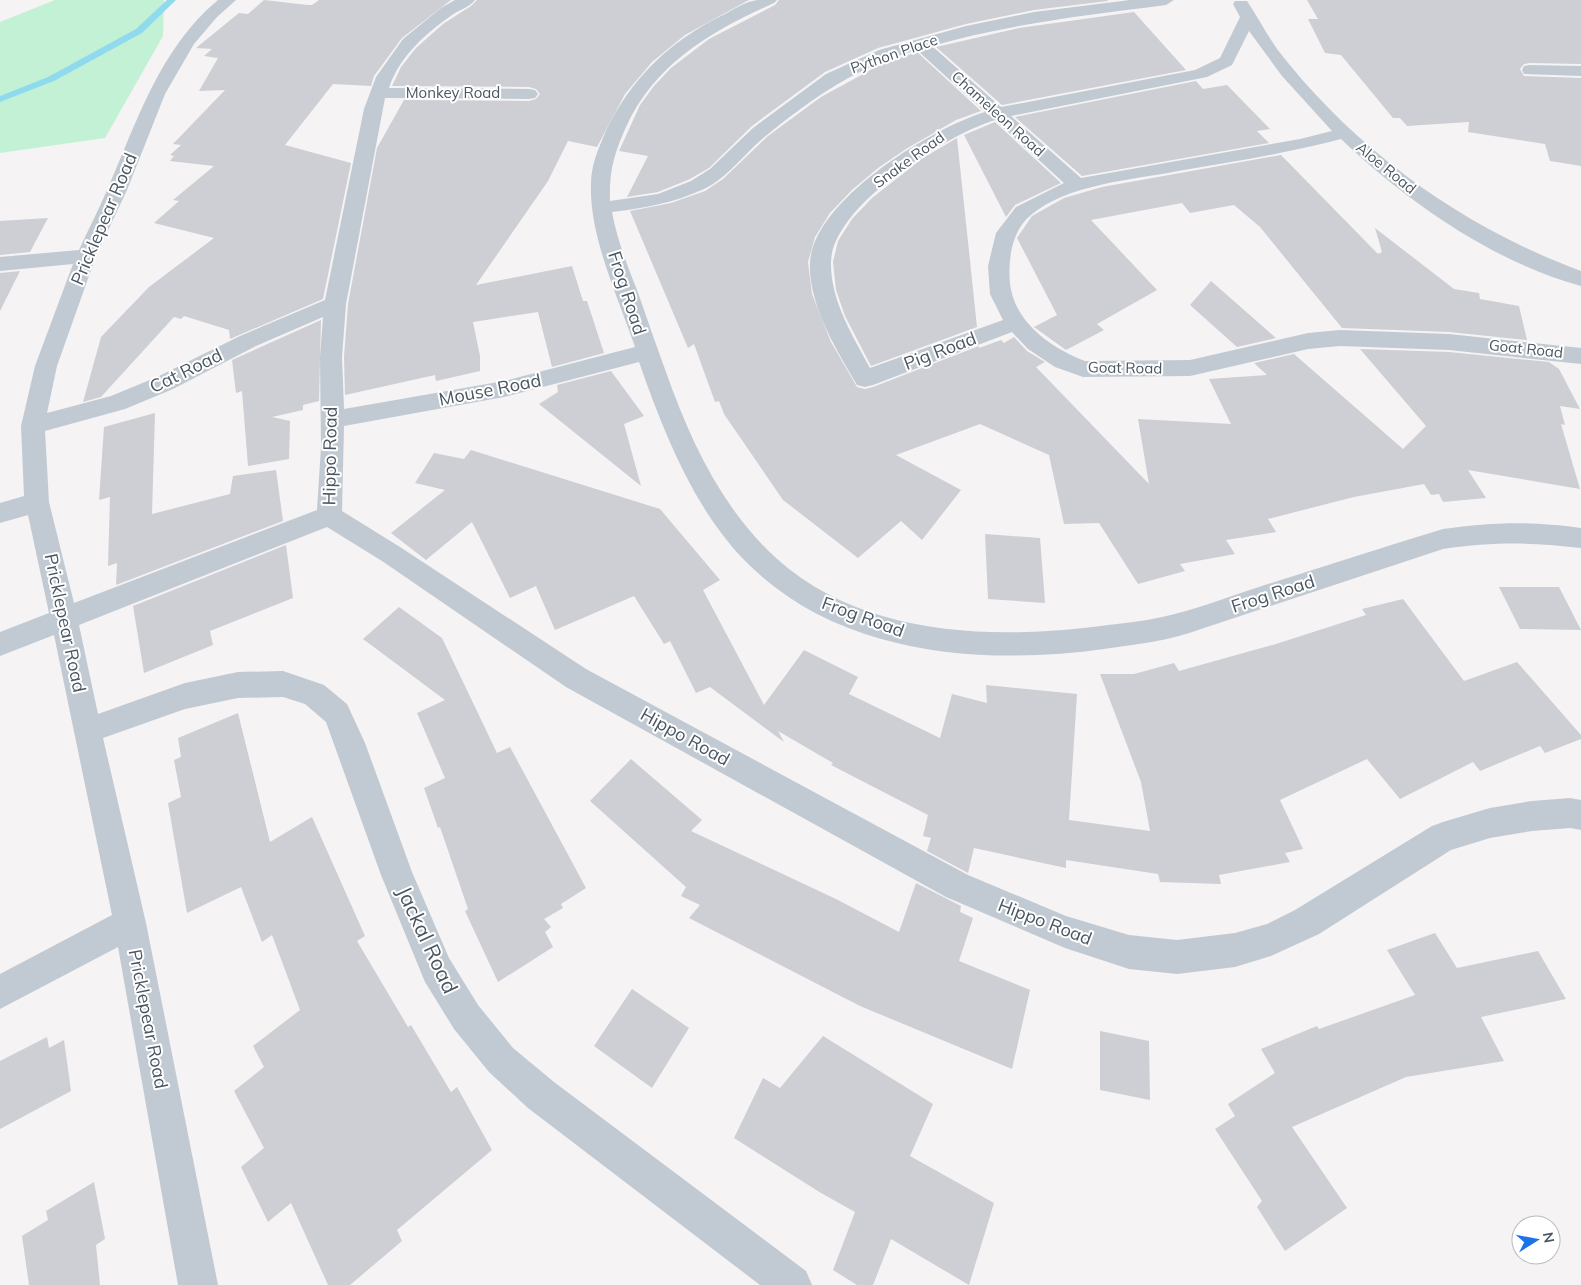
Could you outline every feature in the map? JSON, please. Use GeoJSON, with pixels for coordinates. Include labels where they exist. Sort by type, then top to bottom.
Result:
{"type":"FeatureCollection","features":[{"type":"Feature","properties":{"kind":"street","name":"Pricklepear Road"},"geometry":{"type":"LineString","coordinates":[[198,1285],[130,923],[87,731],[51,554],[37,502],[33,426],[46,366],[86,256],[169,70],[187,42],[210,14],[228,0]]}},
{"type":"Feature","properties":{"kind":"street","name":"Hippo Road"},"geometry":{"type":"LineString","coordinates":[[467,0],[447,11],[409,42],[384,77],[378,93],[335,304],[331,357],[333,447],[329,516],[427,578],[537,654],[636,711],[957,886],[1065,932],[1129,952],[1177,957],[1234,950],[1271,939],[1307,922],[1443,836],[1490,823],[1532,816],[1581,815]]}},
{"type":"Feature","properties":{"kind":"street","name":"Frog Road"},"geometry":{"type":"LineString","coordinates":[[769,0],[723,20],[684,44],[648,74],[621,114],[602,164],[601,208],[647,352],[685,446],[702,482],[740,536],[768,566],[800,592],[833,610],[915,635],[971,644],[1021,645],[1100,638],[1163,629],[1443,539],[1486,533],[1533,532],[1581,538]]}},
{"type":"Feature","properties":{"kind":"street","name":"Python Place"},"geometry":{"type":"LineString","coordinates":[[601,208],[662,199],[698,185],[717,173],[759,132],[832,78],[885,54],[919,43],[1064,5],[1166,0]]}},
{"type":"Feature","properties":{"kind":"street","name":"Aloe Road"},"geometry":{"type":"LineString","coordinates":[[1239,0],[1248,17],[1286,71],[1344,133],[1408,188],[1443,212],[1499,243],[1581,279]]}},
{"type":"Feature","properties":{"kind":"street","name":"Snake Road"},"geometry":{"type":"LineString","coordinates":[[865,379],[821,288],[820,266],[824,245],[834,223],[854,202],[930,142],[959,126],[996,114],[1183,78],[1215,69],[1228,59],[1231,48],[1248,17]]}},
{"type":"Feature","properties":{"kind":"street","name":"Chameleon Road"},"geometry":{"type":"LineString","coordinates":[[919,43],[996,114],[1077,184]]}},
{"type":"Feature","properties":{"kind":"street"},"geometry":{"type":"LineString","coordinates":[[1530,70],[1581,71]]}},
{"type":"Feature","properties":{"kind":"street","name":"Monkey Road"},"geometry":{"type":"LineString","coordinates":[[378,93],[529,94]]}},
{"type":"Feature","properties":{"kind":"street","name":"Goat Road"},"geometry":{"type":"LineString","coordinates":[[1344,133],[1300,144],[1077,184],[1054,193],[1022,211],[1006,232],[998,266],[998,282],[1001,294],[1015,324],[1036,344],[1063,361],[1084,368],[1110,370],[1190,368],[1308,341],[1340,338],[1449,342],[1581,356]]}},
{"type":"Feature","properties":{"kind":"street"},"geometry":{"type":"LineString","coordinates":[[0,264],[86,256]]}},
{"type":"Feature","properties":{"kind":"street","name":"Cat Road"},"geometry":{"type":"LineString","coordinates":[[33,426],[118,403],[164,383],[248,341],[335,304]]}},
{"type":"Feature","properties":{"kind":"street","name":"Pig Road"},"geometry":{"type":"LineString","coordinates":[[865,379],[1015,324]]}},
{"type":"Feature","properties":{"kind":"street","name":"Mouse Road"},"geometry":{"type":"LineString","coordinates":[[332,420],[504,389],[647,352]]}},
{"type":"Feature","properties":{"kind":"street"},"geometry":{"type":"LineString","coordinates":[[0,513],[37,502]]}},
{"type":"Feature","properties":{"kind":"street"},"geometry":{"type":"LineString","coordinates":[[0,644],[329,516]]}},
{"type":"Feature","properties":{"kind":"street","name":"Jackal Road"},"geometry":{"type":"LineString","coordinates":[[87,731],[185,696],[238,685],[282,684],[314,694],[337,713],[350,743],[397,875],[438,970],[472,1024],[501,1060],[541,1095],[792,1285]]}},
{"type":"Feature","properties":{"kind":"street"},"geometry":{"type":"LineString","coordinates":[[0,992],[130,923]]}},
{"type":"Feature","properties":{"kind":"green space"},"geometry":{"type":"Polygon","coordinates":[[[55,0],[164,0],[163,36],[105,138],[0,153],[0,22],[55,0]]]}},
{"type":"Feature","properties":{"kind":"building"},"geometry":{"type":"Polygon","coordinates":[[[264,0],[312,5],[319,0],[451,0],[402,38],[374,76],[371,86],[333,84],[285,145],[351,163],[323,299],[230,339],[229,330],[184,316],[181,319],[174,317],[101,397],[83,402],[101,337],[149,287],[214,238],[154,223],[179,201],[173,200],[214,166],[170,161],[174,156],[170,155],[181,145],[173,144],[225,90],[199,91],[218,58],[204,56],[212,49],[196,48],[239,13],[248,14],[264,0]]]}},
{"type":"Feature","properties":{"kind":"building"},"geometry":{"type":"Polygon","coordinates":[[[477,0],[749,0],[685,35],[652,62],[625,94],[597,147],[568,141],[548,181],[476,285],[572,266],[583,301],[587,301],[604,353],[552,367],[538,312],[473,322],[480,356],[480,371],[436,381],[435,375],[345,395],[344,357],[348,304],[377,148],[404,100],[529,101],[536,99],[540,94],[536,89],[529,87],[392,86],[401,67],[416,48],[443,24],[477,0]]]}},
{"type":"Feature","properties":{"kind":"building"},"geometry":{"type":"Polygon","coordinates":[[[779,0],[1108,1],[1034,10],[966,24],[878,48],[825,72],[752,126],[709,168],[690,179],[658,192],[627,197],[648,156],[619,151],[640,105],[654,86],[671,68],[709,39],[775,5],[779,0]]]}},
{"type":"Feature","properties":{"kind":"building"},"geometry":{"type":"Polygon","coordinates":[[[1307,0],[1581,0],[1581,64],[1530,63],[1524,64],[1520,69],[1524,76],[1581,78],[1581,166],[1550,161],[1545,144],[1468,132],[1469,122],[1407,126],[1400,118],[1393,118],[1341,55],[1325,53],[1308,19],[1318,19],[1307,0]]]}},
{"type":"Feature","properties":{"kind":"building"},"geometry":{"type":"Polygon","coordinates":[[[1134,12],[1186,70],[1002,105],[936,47],[1019,28],[1134,12]]]}},
{"type":"Feature","properties":{"kind":"building"},"geometry":{"type":"Polygon","coordinates":[[[917,52],[981,111],[956,120],[906,149],[878,168],[852,190],[830,213],[815,237],[808,262],[812,294],[831,342],[857,387],[865,389],[873,387],[979,346],[979,348],[1001,340],[1004,343],[1014,337],[1027,351],[1045,362],[1036,367],[1149,484],[1138,419],[1231,424],[1209,379],[1267,375],[1254,363],[1294,354],[1403,449],[1426,426],[1360,349],[1449,352],[1549,362],[1559,369],[1580,409],[1560,406],[1565,425],[1561,424],[1580,489],[1468,470],[1486,498],[1443,502],[1439,494],[1431,495],[1424,484],[1354,497],[1268,519],[1276,532],[1226,540],[1235,554],[1180,564],[1185,571],[1138,584],[1099,523],[1064,524],[1049,455],[980,424],[896,455],[961,490],[922,540],[901,521],[858,558],[783,500],[724,414],[719,401],[715,402],[694,344],[688,348],[630,211],[671,203],[705,191],[723,179],[768,136],[821,97],[876,67],[917,52]]]}},
{"type":"Feature","properties":{"kind":"building"},"geometry":{"type":"Polygon","coordinates":[[[1196,81],[1203,89],[1227,85],[1270,129],[1257,131],[1269,143],[1082,176],[1015,117],[1196,81]]]}},
{"type":"Feature","properties":{"kind":"building"},"geometry":{"type":"Polygon","coordinates":[[[995,122],[1061,183],[1015,205],[1006,217],[964,135],[995,122]]]}},
{"type":"Feature","properties":{"kind":"building"},"geometry":{"type":"Polygon","coordinates":[[[957,138],[977,327],[871,366],[845,316],[836,290],[833,262],[838,241],[852,219],[872,198],[923,158],[957,138]]]}},
{"type":"Feature","properties":{"kind":"building"},"geometry":{"type":"Polygon","coordinates":[[[1281,155],[1378,254],[1382,252],[1375,228],[1454,289],[1479,293],[1480,299],[1519,306],[1527,340],[1449,332],[1342,328],[1260,227],[1234,205],[1190,213],[1182,203],[1091,220],[1157,290],[1097,324],[1104,330],[1066,350],[1034,327],[1057,315],[1017,238],[1032,216],[1064,198],[1102,187],[1281,155]]]}},
{"type":"Feature","properties":{"kind":"building"},"geometry":{"type":"Polygon","coordinates":[[[48,218],[30,252],[0,255],[0,221],[48,218]]]}},
{"type":"Feature","properties":{"kind":"building"},"geometry":{"type":"Polygon","coordinates":[[[20,271],[0,311],[0,273],[20,271]]]}},
{"type":"Feature","properties":{"kind":"building"},"geometry":{"type":"Polygon","coordinates":[[[1211,281],[1276,338],[1237,347],[1190,305],[1211,281]]]}},
{"type":"Feature","properties":{"kind":"building"},"geometry":{"type":"Polygon","coordinates":[[[321,320],[319,401],[303,405],[303,410],[272,417],[290,421],[289,459],[248,466],[242,391],[236,393],[232,360],[321,320]]]}},
{"type":"Feature","properties":{"kind":"building"},"geometry":{"type":"Polygon","coordinates":[[[611,371],[644,416],[624,424],[641,486],[539,404],[558,392],[557,385],[611,371]]]}},
{"type":"Feature","properties":{"kind":"building"},"geometry":{"type":"Polygon","coordinates":[[[155,413],[152,514],[230,494],[233,476],[276,470],[283,521],[116,585],[117,563],[108,566],[110,497],[99,500],[104,427],[155,413]]]}},
{"type":"Feature","properties":{"kind":"building"},"geometry":{"type":"Polygon","coordinates":[[[471,450],[660,509],[720,580],[703,590],[764,705],[804,650],[858,677],[849,694],[940,738],[952,694],[987,703],[986,685],[1077,694],[1069,820],[1150,831],[1141,782],[1100,674],[1134,674],[1174,663],[1179,671],[1276,644],[1366,615],[1362,609],[1403,599],[1464,681],[1517,662],[1581,735],[1581,739],[1545,753],[1540,746],[1480,771],[1473,762],[1400,799],[1367,759],[1280,800],[1303,849],[1285,853],[1290,862],[1219,875],[1221,884],[1160,882],[1158,874],[1066,860],[1066,868],[974,848],[968,873],[927,851],[931,838],[923,836],[928,815],[831,765],[833,763],[778,731],[784,742],[710,687],[696,693],[670,641],[664,644],[634,596],[555,630],[536,586],[510,598],[472,522],[426,560],[391,533],[445,490],[415,483],[434,453],[464,459],[471,450]]]}},
{"type":"Feature","properties":{"kind":"building"},"geometry":{"type":"Polygon","coordinates":[[[985,534],[1040,538],[1045,603],[988,599],[985,534]]]}},
{"type":"Feature","properties":{"kind":"building"},"geometry":{"type":"Polygon","coordinates":[[[286,545],[293,598],[210,631],[213,645],[144,673],[133,606],[286,545]]]}},
{"type":"Feature","properties":{"kind":"building"},"geometry":{"type":"Polygon","coordinates":[[[1499,587],[1559,587],[1581,630],[1520,629],[1499,587]]]}},
{"type":"Feature","properties":{"kind":"building"},"geometry":{"type":"Polygon","coordinates":[[[399,607],[442,638],[497,753],[510,747],[586,888],[561,904],[563,908],[544,919],[551,927],[545,932],[553,947],[498,982],[465,911],[468,909],[440,827],[438,828],[424,788],[445,778],[417,713],[445,700],[363,639],[399,607]]]}},
{"type":"Feature","properties":{"kind":"building"},"geometry":{"type":"Polygon","coordinates":[[[238,713],[270,842],[312,817],[365,936],[357,941],[408,1027],[411,1025],[451,1092],[457,1087],[492,1150],[397,1230],[402,1241],[350,1285],[328,1285],[291,1203],[268,1222],[241,1167],[264,1148],[234,1091],[264,1067],[253,1046],[300,1010],[272,935],[262,942],[241,887],[187,913],[168,803],[181,797],[174,760],[181,757],[178,738],[238,713]]]}},
{"type":"Feature","properties":{"kind":"building"},"geometry":{"type":"Polygon","coordinates":[[[631,759],[702,820],[691,831],[836,899],[899,932],[916,883],[961,906],[960,912],[973,918],[959,961],[1030,990],[1012,1069],[860,1006],[689,918],[700,905],[681,896],[686,887],[590,801],[631,759]]]}},
{"type":"Feature","properties":{"kind":"building"},"geometry":{"type":"Polygon","coordinates":[[[1435,933],[1457,968],[1538,951],[1566,999],[1481,1017],[1504,1061],[1406,1077],[1292,1127],[1347,1208],[1285,1251],[1257,1207],[1262,1201],[1215,1129],[1235,1116],[1228,1104],[1275,1073],[1261,1049],[1317,1026],[1319,1029],[1415,995],[1387,950],[1435,933]]]}},
{"type":"Feature","properties":{"kind":"building"},"geometry":{"type":"Polygon","coordinates":[[[632,989],[689,1028],[652,1088],[594,1046],[632,989]]]}},
{"type":"Feature","properties":{"kind":"building"},"geometry":{"type":"Polygon","coordinates":[[[1100,1031],[1149,1041],[1150,1100],[1100,1090],[1100,1031]]]}},
{"type":"Feature","properties":{"kind":"building"},"geometry":{"type":"Polygon","coordinates":[[[823,1036],[933,1104],[910,1156],[994,1203],[969,1285],[891,1239],[873,1285],[857,1285],[833,1270],[855,1212],[821,1193],[734,1138],[763,1078],[780,1088],[823,1036]]]}},
{"type":"Feature","properties":{"kind":"building"},"geometry":{"type":"Polygon","coordinates":[[[47,1037],[49,1048],[64,1040],[71,1091],[0,1129],[0,1061],[47,1037]]]}},
{"type":"Feature","properties":{"kind":"building"},"geometry":{"type":"Polygon","coordinates":[[[94,1182],[105,1239],[96,1245],[100,1285],[29,1285],[22,1236],[48,1220],[46,1211],[94,1182]]]}},
{"type":"Feature","properties":{"kind":"waterway"},"geometry":{"type":"LineString","coordinates":[[0,99],[51,79],[139,31],[172,0]]}}]}
